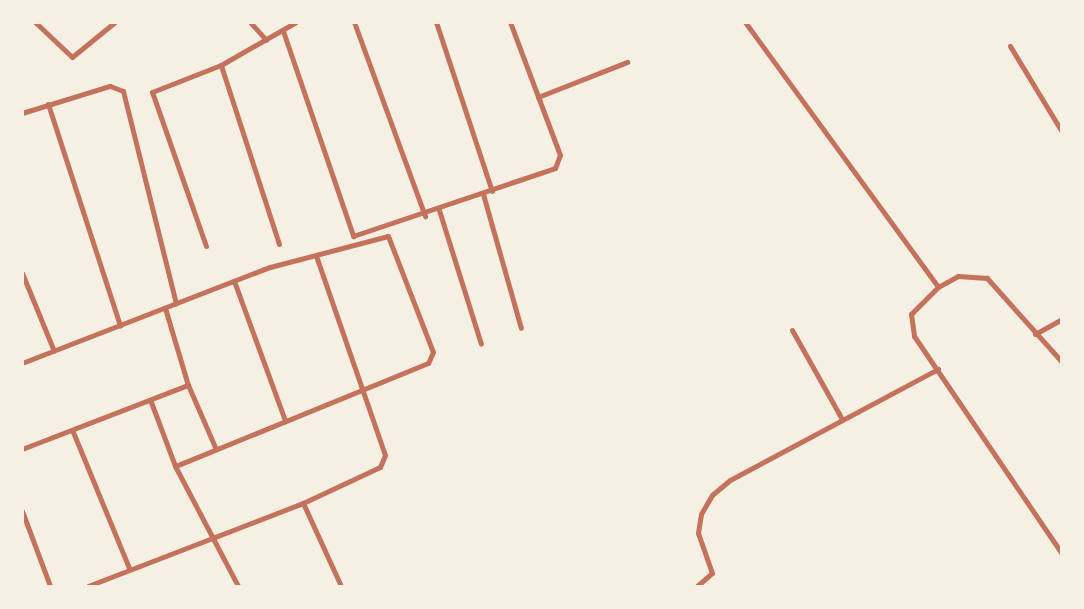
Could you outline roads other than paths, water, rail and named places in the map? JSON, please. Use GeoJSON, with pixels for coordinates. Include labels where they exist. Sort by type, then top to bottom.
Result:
{"type":"FeatureCollection","features":[{"type":"Feature","properties":{"kind":"street"},"geometry":{"type":"LineString","coordinates":[[35,22],[72,57],[115,22]]}},
{"type":"Feature","properties":{"kind":"street"},"geometry":{"type":"LineString","coordinates":[[250,22],[266,40]]}},
{"type":"Feature","properties":{"kind":"street"},"geometry":{"type":"LineString","coordinates":[[206,246],[152,92],[221,65],[296,22]]}},
{"type":"Feature","properties":{"kind":"street"},"geometry":{"type":"LineString","coordinates":[[354,22],[425,216]]}},
{"type":"Feature","properties":{"kind":"street"},"geometry":{"type":"LineString","coordinates":[[436,22],[492,191]]}},
{"type":"Feature","properties":{"kind":"street"},"geometry":{"type":"LineString","coordinates":[[282,31],[353,236],[425,216],[555,168],[560,162],[510,22]]}},
{"type":"Feature","properties":{"kind":"street"},"geometry":{"type":"LineString","coordinates":[[745,22],[938,287]]}},
{"type":"Feature","properties":{"kind":"street"},"geometry":{"type":"LineString","coordinates":[[1010,46],[1062,132]]}},
{"type":"Feature","properties":{"kind":"street"},"geometry":{"type":"LineString","coordinates":[[538,97],[627,62]]}},
{"type":"Feature","properties":{"kind":"street"},"geometry":{"type":"LineString","coordinates":[[221,65],[279,244]]}},
{"type":"Feature","properties":{"kind":"street"},"geometry":{"type":"LineString","coordinates":[[22,113],[110,86],[123,91],[176,303]]}},
{"type":"Feature","properties":{"kind":"street"},"geometry":{"type":"LineString","coordinates":[[48,104],[120,326]]}},
{"type":"Feature","properties":{"kind":"street"},"geometry":{"type":"LineString","coordinates":[[483,194],[521,328]]}},
{"type":"Feature","properties":{"kind":"street"},"geometry":{"type":"LineString","coordinates":[[439,210],[480,344]]}},
{"type":"Feature","properties":{"kind":"street"},"geometry":{"type":"LineString","coordinates":[[22,363],[234,281],[388,236],[433,352],[428,363],[359,392],[215,447],[175,466]]}},
{"type":"Feature","properties":{"kind":"street"},"geometry":{"type":"LineString","coordinates":[[88,586],[129,568],[303,503],[383,463],[385,455],[359,392],[316,256]]}},
{"type":"Feature","properties":{"kind":"street"},"geometry":{"type":"LineString","coordinates":[[22,273],[54,351]]}},
{"type":"Feature","properties":{"kind":"street"},"geometry":{"type":"LineString","coordinates":[[1062,362],[987,278],[967,274],[938,287],[915,307],[910,320],[914,336],[1062,554]]}},
{"type":"Feature","properties":{"kind":"street"},"geometry":{"type":"LineString","coordinates":[[234,281],[284,420]]}},
{"type":"Feature","properties":{"kind":"street"},"geometry":{"type":"LineString","coordinates":[[165,308],[188,385],[215,447]]}},
{"type":"Feature","properties":{"kind":"street"},"geometry":{"type":"LineString","coordinates":[[1035,334],[1062,319]]}},
{"type":"Feature","properties":{"kind":"street"},"geometry":{"type":"LineString","coordinates":[[792,330],[842,418]]}},
{"type":"Feature","properties":{"kind":"street"},"geometry":{"type":"LineString","coordinates":[[697,586],[712,573],[698,533],[712,495],[730,480],[842,418],[938,369]]}},
{"type":"Feature","properties":{"kind":"street"},"geometry":{"type":"LineString","coordinates":[[22,449],[151,402],[188,385]]}},
{"type":"Feature","properties":{"kind":"street"},"geometry":{"type":"LineString","coordinates":[[151,402],[175,466],[210,538],[238,586]]}},
{"type":"Feature","properties":{"kind":"street"},"geometry":{"type":"LineString","coordinates":[[73,432],[129,568]]}},
{"type":"Feature","properties":{"kind":"street"},"geometry":{"type":"LineString","coordinates":[[303,503],[341,586]]}},
{"type":"Feature","properties":{"kind":"street"},"geometry":{"type":"LineString","coordinates":[[22,511],[50,586]]}}]}
